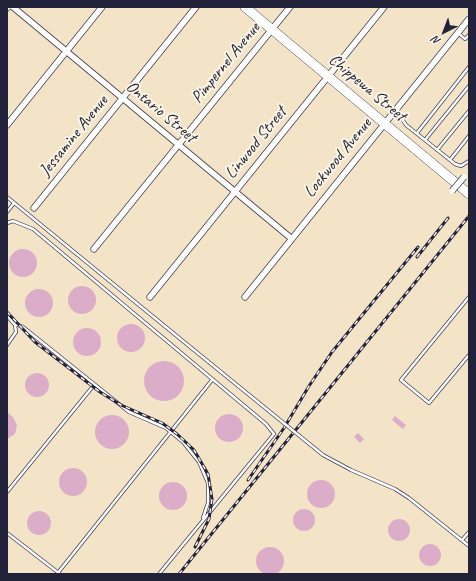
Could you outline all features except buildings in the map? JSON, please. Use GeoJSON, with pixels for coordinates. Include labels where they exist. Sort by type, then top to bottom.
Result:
{"type":"FeatureCollection","features":[{"type":"Feature","properties":{"kind":"main road","name":"Chippewa Street"},"geometry":{"type":"LineString","coordinates":[[245,7],[469,194]]}},
{"type":"Feature","properties":{"kind":"street","name":"Ontario Street"},"geometry":{"type":"LineString","coordinates":[[13,7],[292,239]]}},
{"type":"Feature","properties":{"kind":"street"},"geometry":{"type":"LineString","coordinates":[[7,125],[102,7]]}},
{"type":"Feature","properties":{"kind":"street","name":"Jessamine Avenue"},"geometry":{"type":"LineString","coordinates":[[34,208],[196,7]]}},
{"type":"Feature","properties":{"kind":"street","name":"Pimpernel Avenue"},"geometry":{"type":"LineString","coordinates":[[94,249],[290,7]]}},
{"type":"Feature","properties":{"kind":"street","name":"Linwood Street"},"geometry":{"type":"LineString","coordinates":[[150,297],[384,7]]}},
{"type":"Feature","properties":{"kind":"street","name":"Lockwood Avenue"},"geometry":{"type":"LineString","coordinates":[[245,297],[469,19]]}},
{"type":"Feature","properties":{"kind":"street"},"geometry":{"type":"LineString","coordinates":[[452,191],[464,177]]}},
{"type":"Feature","properties":{"kind":"lane"},"geometry":{"type":"LineString","coordinates":[[458,33],[469,42]]}},
{"type":"Feature","properties":{"kind":"lane"},"geometry":{"type":"LineString","coordinates":[[465,39],[469,35]]}},
{"type":"Feature","properties":{"kind":"lane"},"geometry":{"type":"LineString","coordinates":[[417,133],[469,67]]}},
{"type":"Feature","properties":{"kind":"lane"},"geometry":{"type":"LineString","coordinates":[[425,140],[469,86]]}},
{"type":"Feature","properties":{"kind":"lane"},"geometry":{"type":"LineString","coordinates":[[395,110],[406,125],[450,160],[461,166],[469,161]]}},
{"type":"Feature","properties":{"kind":"lane"},"geometry":{"type":"LineString","coordinates":[[437,150],[469,111]]}},
{"type":"Feature","properties":{"kind":"lane"},"geometry":{"type":"LineString","coordinates":[[450,160],[469,136]]}},
{"type":"Feature","properties":{"kind":"lane"},"geometry":{"type":"LineString","coordinates":[[7,197],[323,455],[351,470],[395,489],[409,498],[469,546]]}},
{"type":"Feature","properties":{"kind":"lane"},"geometry":{"type":"LineString","coordinates":[[7,212],[14,203]]}},
{"type":"Feature","properties":{"kind":"lane"},"geometry":{"type":"LineString","coordinates":[[7,223],[13,221],[33,229],[266,424],[274,434],[160,574]]}},
{"type":"Feature","properties":{"kind":"lane"},"geometry":{"type":"LineString","coordinates":[[469,297],[401,380],[429,403],[469,355]]}},
{"type":"Feature","properties":{"kind":"lane"},"geometry":{"type":"LineString","coordinates":[[465,301],[469,304]]}},
{"type":"Feature","properties":{"kind":"lane"},"geometry":{"type":"LineString","coordinates":[[7,316],[13,323],[16,332],[7,345]]}},
{"type":"Feature","properties":{"kind":"lane"},"geometry":{"type":"LineString","coordinates":[[13,323],[22,327],[129,412],[155,421],[183,442],[199,462],[208,483],[208,503],[203,521]]}},
{"type":"Feature","properties":{"kind":"lane"},"geometry":{"type":"LineString","coordinates":[[7,533],[58,573],[212,380]]}},
{"type":"Feature","properties":{"kind":"lane"},"geometry":{"type":"LineString","coordinates":[[7,492],[94,385]]}},
{"type":"Feature","properties":{"kind":"lane"},"geometry":{"type":"LineString","coordinates":[[462,540],[469,532]]}},
{"type":"Feature","properties":{"kind":"railway"},"geometry":{"type":"LineString","coordinates":[[179,574],[469,216]]}},
{"type":"Feature","properties":{"kind":"railway"},"geometry":{"type":"LineString","coordinates":[[417,257],[448,218]]}},
{"type":"Feature","properties":{"kind":"railway"},"geometry":{"type":"LineString","coordinates":[[248,480],[284,428],[309,386],[332,352],[418,247]]}},
{"type":"Feature","properties":{"kind":"railway"},"geometry":{"type":"LineString","coordinates":[[7,312],[35,342],[100,392],[121,405],[162,423],[177,434],[194,450],[208,474],[212,499],[209,519],[195,547]]}}]}
